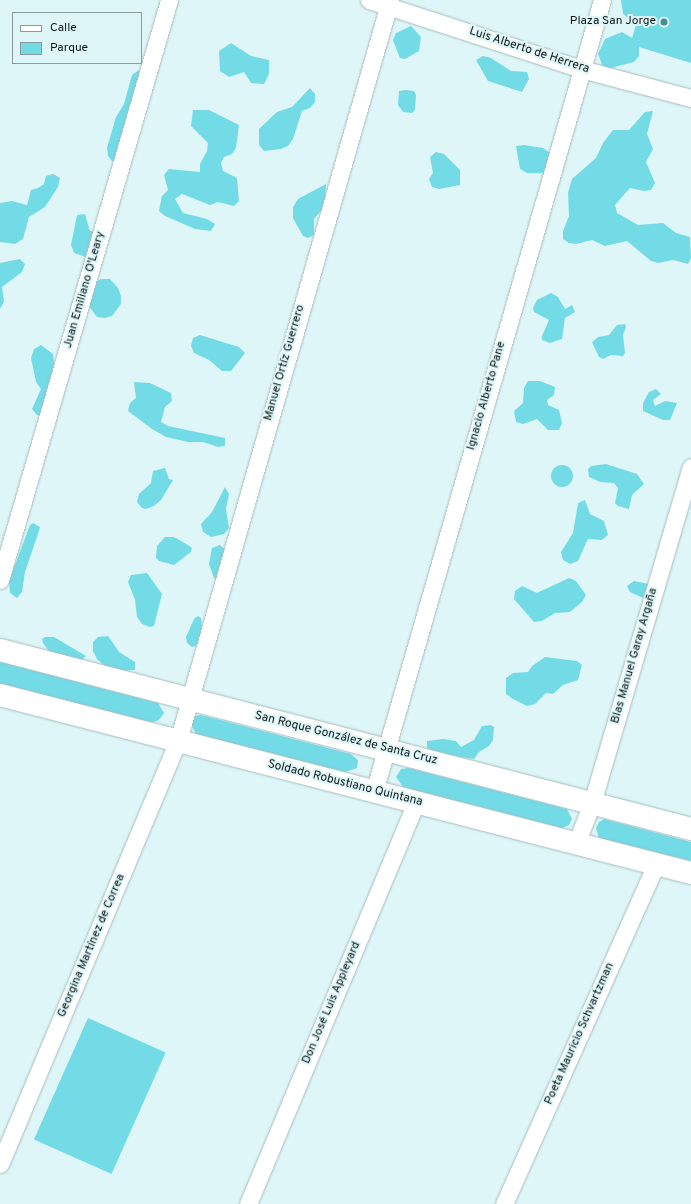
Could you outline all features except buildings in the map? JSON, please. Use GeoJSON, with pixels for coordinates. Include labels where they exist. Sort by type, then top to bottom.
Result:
{"type":"FeatureCollection","features":[{"type":"Feature","properties":{"kind":"street","name":"Juan Emiliano O'Leary"},"geometry":{"type":"LineString","coordinates":[[0,580],[169,0]]}},
{"type":"Feature","properties":{"kind":"street","name":"Luis Alberto de Herrera"},"geometry":{"type":"LineString","coordinates":[[369,0],[389,3],[581,69],[691,98]]}},
{"type":"Feature","properties":{"kind":"street","name":"Ignacio Alberto Pane"},"geometry":{"type":"LineString","coordinates":[[374,792],[602,0]]}},
{"type":"Feature","properties":{"kind":"street","name":"Manuel Ortíz Guerrero"},"geometry":{"type":"LineString","coordinates":[[180,734],[188,699],[389,3]]}},
{"type":"Feature","properties":{"kind":"street","name":"Blas Manuel Garay Argaña"},"geometry":{"type":"LineString","coordinates":[[576,844],[592,803],[691,468]]}},
{"type":"Feature","properties":{"kind":"street","name":"San Roque González de Santa Cruz"},"geometry":{"type":"LineString","coordinates":[[0,650],[691,829]]}},
{"type":"Feature","properties":{"kind":"street","name":"Soldado Robustiano Quintana"},"geometry":{"type":"LineString","coordinates":[[0,695],[180,734],[374,792],[691,874]]}},
{"type":"Feature","properties":{"kind":"street","name":"Georgina Martínez de Correa"},"geometry":{"type":"LineString","coordinates":[[0,1164],[180,734]]}},
{"type":"Feature","properties":{"kind":"street","name":"Don José Luis Appleyard"},"geometry":{"type":"LineString","coordinates":[[248,1204],[416,803]]}},
{"type":"Feature","properties":{"kind":"street","name":"Poeta Mauricio Schvartzman"},"geometry":{"type":"LineString","coordinates":[[504,1204],[656,864]]}},
{"type":"Feature","properties":{"kind":"green space","name":"Plaza San Jorge"},"geometry":{"type":"Polygon","coordinates":[[[621,0],[691,0],[691,63],[639,47],[639,56],[634,62],[611,68],[603,67],[598,54],[605,39],[622,32],[632,38],[636,25],[623,14],[621,0]]]}},
{"type":"Feature","properties":{"kind":"green space"},"geometry":{"type":"Polygon","coordinates":[[[411,26],[421,37],[419,51],[405,59],[400,58],[393,40],[396,33],[411,26]]]}},
{"type":"Feature","properties":{"kind":"green space"},"geometry":{"type":"Polygon","coordinates":[[[231,43],[251,56],[269,60],[269,74],[264,84],[251,83],[244,72],[229,77],[220,71],[219,51],[231,43]]]}},
{"type":"Feature","properties":{"kind":"green space"},"geometry":{"type":"Polygon","coordinates":[[[483,56],[491,58],[511,71],[527,72],[529,79],[522,92],[488,81],[476,60],[483,56]]]}},
{"type":"Feature","properties":{"kind":"green space"},"geometry":{"type":"Polygon","coordinates":[[[139,70],[143,77],[119,162],[112,161],[108,156],[107,148],[116,117],[124,104],[132,75],[139,70]]]}},
{"type":"Feature","properties":{"kind":"green space"},"geometry":{"type":"Polygon","coordinates":[[[310,88],[315,94],[315,102],[310,108],[302,111],[293,139],[288,146],[281,149],[264,151],[259,145],[259,129],[277,112],[292,107],[310,88]]]}},
{"type":"Feature","properties":{"kind":"green space"},"geometry":{"type":"Polygon","coordinates":[[[399,91],[414,91],[416,95],[415,110],[412,113],[403,112],[398,105],[399,91]]]}},
{"type":"Feature","properties":{"kind":"green space"},"geometry":{"type":"Polygon","coordinates":[[[193,110],[209,110],[239,125],[236,148],[232,154],[224,157],[221,163],[223,171],[237,178],[239,201],[234,206],[218,202],[210,205],[182,194],[175,199],[183,213],[207,219],[215,224],[211,231],[195,229],[165,216],[159,211],[162,196],[168,190],[164,175],[169,169],[200,172],[200,164],[207,151],[208,143],[191,126],[193,110]]]}},
{"type":"Feature","properties":{"kind":"green space"},"geometry":{"type":"Polygon","coordinates":[[[653,111],[647,134],[653,149],[646,162],[655,183],[651,190],[644,191],[630,188],[615,205],[617,213],[638,225],[663,223],[676,233],[690,237],[691,258],[688,264],[673,260],[658,263],[651,261],[627,241],[605,246],[592,240],[576,244],[569,243],[563,239],[563,231],[569,216],[568,193],[572,179],[596,158],[603,143],[613,130],[629,130],[645,112],[653,111]]]}},
{"type":"Feature","properties":{"kind":"green space"},"geometry":{"type":"Polygon","coordinates":[[[524,145],[543,148],[553,155],[545,173],[527,173],[520,169],[516,146],[524,145]]]}},
{"type":"Feature","properties":{"kind":"green space"},"geometry":{"type":"Polygon","coordinates":[[[436,152],[444,154],[460,170],[460,185],[439,189],[432,187],[429,179],[433,173],[430,157],[436,152]]]}},
{"type":"Feature","properties":{"kind":"green space"},"geometry":{"type":"Polygon","coordinates":[[[53,174],[60,178],[58,187],[45,207],[29,217],[23,239],[15,244],[0,242],[0,203],[12,201],[27,205],[31,190],[44,184],[46,176],[53,174]]]}},
{"type":"Feature","properties":{"kind":"green space"},"geometry":{"type":"Polygon","coordinates":[[[326,184],[325,206],[314,219],[314,235],[308,238],[303,236],[293,218],[293,207],[298,199],[326,184]]]}},
{"type":"Feature","properties":{"kind":"green space"},"geometry":{"type":"Polygon","coordinates":[[[85,214],[90,231],[94,231],[86,257],[74,253],[71,245],[77,215],[85,214]]]}},
{"type":"Feature","properties":{"kind":"green space"},"geometry":{"type":"Polygon","coordinates":[[[20,259],[25,264],[22,272],[2,287],[4,302],[0,309],[0,263],[20,259]]]}},
{"type":"Feature","properties":{"kind":"green space"},"geometry":{"type":"Polygon","coordinates":[[[101,279],[110,279],[118,288],[121,296],[121,304],[112,316],[105,318],[97,317],[88,305],[93,284],[101,279]]]}},
{"type":"Feature","properties":{"kind":"green space"},"geometry":{"type":"Polygon","coordinates":[[[551,293],[558,297],[565,309],[572,305],[575,312],[565,318],[562,339],[550,343],[542,340],[542,336],[549,320],[534,312],[533,308],[537,300],[551,293]]]}},
{"type":"Feature","properties":{"kind":"green space"},"geometry":{"type":"Polygon","coordinates":[[[625,324],[626,327],[623,335],[625,353],[623,356],[611,355],[603,359],[599,357],[592,342],[598,337],[609,335],[617,325],[625,324]]]}},
{"type":"Feature","properties":{"kind":"green space"},"geometry":{"type":"Polygon","coordinates":[[[200,335],[239,347],[245,353],[231,371],[222,371],[209,360],[194,353],[191,346],[193,338],[200,335]]]}},
{"type":"Feature","properties":{"kind":"green space"},"geometry":{"type":"Polygon","coordinates":[[[41,345],[53,354],[56,379],[62,400],[58,408],[45,416],[37,415],[32,409],[41,389],[36,382],[31,358],[34,349],[41,345]]]}},
{"type":"Feature","properties":{"kind":"green space"},"geometry":{"type":"Polygon","coordinates":[[[528,381],[540,381],[555,387],[554,395],[547,400],[548,405],[559,410],[562,423],[559,430],[548,430],[537,419],[523,424],[516,422],[514,411],[523,403],[524,388],[528,381]]]}},
{"type":"Feature","properties":{"kind":"green space"},"geometry":{"type":"Polygon","coordinates":[[[134,382],[150,383],[171,393],[172,401],[165,407],[161,422],[168,426],[225,438],[225,446],[218,447],[203,442],[188,442],[166,437],[152,429],[128,411],[130,403],[136,398],[134,382]]]}},
{"type":"Feature","properties":{"kind":"green space"},"geometry":{"type":"Polygon","coordinates":[[[656,389],[661,394],[653,400],[655,406],[665,401],[677,403],[670,420],[663,420],[643,411],[643,403],[649,392],[656,389]]]}},
{"type":"Feature","properties":{"kind":"green space"},"geometry":{"type":"Polygon","coordinates":[[[606,464],[637,474],[644,484],[632,495],[629,509],[618,506],[615,503],[618,488],[614,483],[600,482],[589,477],[588,469],[591,466],[606,464]]]}},
{"type":"Feature","properties":{"kind":"green space"},"geometry":{"type":"Polygon","coordinates":[[[558,465],[566,465],[573,472],[573,480],[566,487],[558,487],[551,480],[551,472],[558,465]]]}},
{"type":"Feature","properties":{"kind":"green space"},"geometry":{"type":"Polygon","coordinates":[[[165,468],[169,479],[173,480],[161,500],[154,506],[146,509],[142,508],[137,502],[139,494],[151,483],[153,471],[165,468]]]}},
{"type":"Feature","properties":{"kind":"green space"},"geometry":{"type":"Polygon","coordinates":[[[225,487],[229,494],[226,509],[229,528],[224,534],[211,537],[203,532],[201,524],[212,512],[225,487]]]}},
{"type":"Feature","properties":{"kind":"green space"},"geometry":{"type":"Polygon","coordinates":[[[585,500],[590,514],[604,521],[608,535],[602,540],[588,539],[578,561],[570,564],[563,560],[561,552],[573,533],[578,503],[585,500]]]}},
{"type":"Feature","properties":{"kind":"green space"},"geometry":{"type":"Polygon","coordinates":[[[33,523],[40,527],[25,572],[22,592],[17,598],[10,593],[9,581],[30,525],[33,523]]]}},
{"type":"Feature","properties":{"kind":"green space"},"geometry":{"type":"Polygon","coordinates":[[[165,537],[174,537],[188,545],[192,548],[191,552],[174,565],[159,561],[156,558],[157,546],[165,537]]]}},
{"type":"Feature","properties":{"kind":"green space"},"geometry":{"type":"Polygon","coordinates":[[[220,545],[230,554],[218,579],[214,578],[209,564],[212,548],[220,545]]]}},
{"type":"Feature","properties":{"kind":"green space"},"geometry":{"type":"Polygon","coordinates":[[[147,573],[162,594],[154,626],[150,627],[142,624],[137,617],[135,600],[128,582],[131,575],[147,573]]]}},
{"type":"Feature","properties":{"kind":"green space"},"geometry":{"type":"Polygon","coordinates":[[[569,578],[576,581],[586,595],[582,602],[570,612],[555,613],[542,621],[534,622],[514,599],[515,591],[522,586],[537,593],[569,578]]]}},
{"type":"Feature","properties":{"kind":"green space"},"geometry":{"type":"Polygon","coordinates":[[[634,581],[649,584],[653,591],[643,598],[630,592],[627,586],[634,581]]]}},
{"type":"Feature","properties":{"kind":"green space"},"geometry":{"type":"Polygon","coordinates":[[[198,616],[201,618],[203,636],[196,646],[192,647],[187,643],[186,637],[194,619],[198,616]]]}},
{"type":"Feature","properties":{"kind":"green space"},"geometry":{"type":"Polygon","coordinates":[[[108,636],[119,652],[135,662],[135,670],[117,671],[106,667],[97,659],[93,651],[93,642],[98,637],[108,636]]]}},
{"type":"Feature","properties":{"kind":"green space"},"geometry":{"type":"Polygon","coordinates":[[[45,637],[54,637],[86,656],[75,665],[50,653],[43,643],[42,639],[45,637]]]}},
{"type":"Feature","properties":{"kind":"green space"},"geometry":{"type":"Polygon","coordinates":[[[545,657],[577,661],[582,665],[578,680],[563,685],[553,694],[546,693],[535,704],[527,706],[506,694],[506,678],[513,673],[528,672],[532,666],[545,657]]]}},
{"type":"Feature","properties":{"kind":"green space"},"geometry":{"type":"Polygon","coordinates":[[[0,662],[158,703],[164,713],[159,720],[151,723],[0,684],[0,662]]]}},
{"type":"Feature","properties":{"kind":"green space"},"geometry":{"type":"Polygon","coordinates":[[[201,715],[351,754],[358,760],[357,768],[345,772],[196,734],[191,724],[195,716],[201,715]]]}},
{"type":"Feature","properties":{"kind":"green space"},"geometry":{"type":"Polygon","coordinates":[[[491,725],[494,727],[493,740],[489,746],[479,752],[474,759],[429,752],[427,748],[427,741],[443,739],[456,741],[461,747],[474,740],[482,726],[491,725]]]}},
{"type":"Feature","properties":{"kind":"green space"},"geometry":{"type":"Polygon","coordinates":[[[408,768],[567,809],[572,819],[569,825],[562,828],[403,787],[396,777],[401,769],[408,768]]]}},
{"type":"Feature","properties":{"kind":"green space"},"geometry":{"type":"Polygon","coordinates":[[[604,819],[691,842],[691,861],[599,838],[596,828],[599,822],[604,819]]]}},
{"type":"Feature","properties":{"kind":"green space"},"geometry":{"type":"Polygon","coordinates":[[[88,1018],[166,1053],[112,1174],[34,1140],[88,1018]]]}},
{"type":"Feature","properties":{"kind":"place","name":"Plaza San Jorge"},"geometry":{"type":"Point","coordinates":[664,22]}}]}
